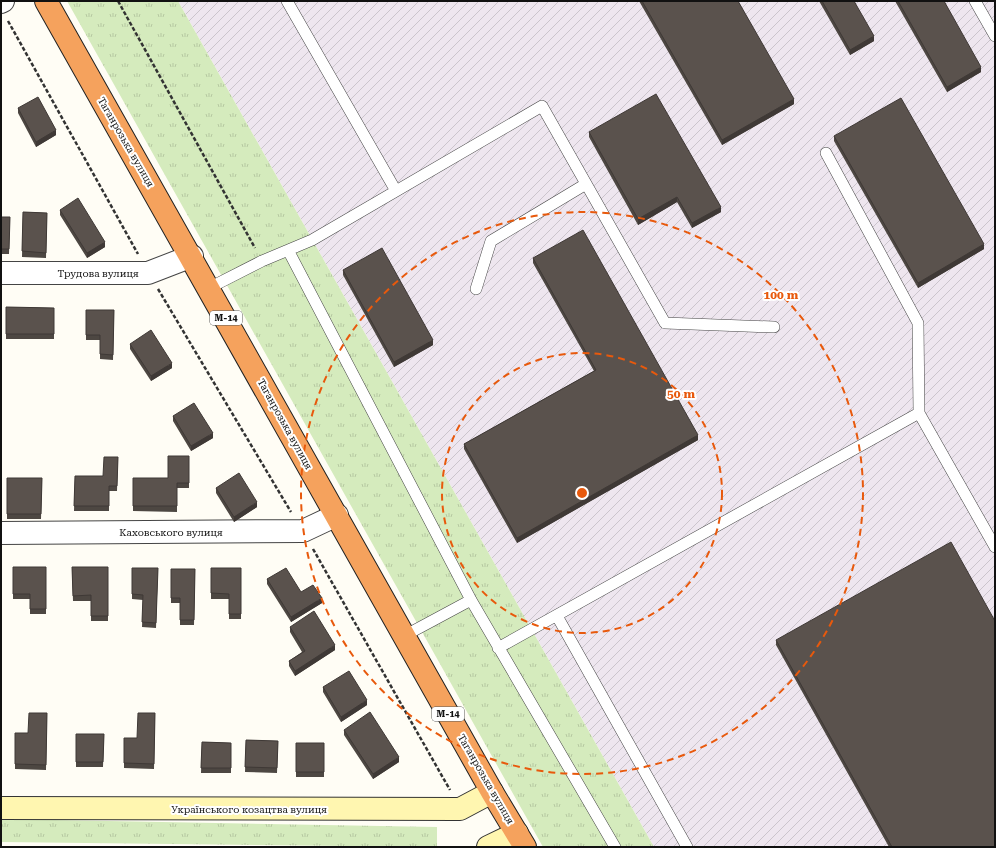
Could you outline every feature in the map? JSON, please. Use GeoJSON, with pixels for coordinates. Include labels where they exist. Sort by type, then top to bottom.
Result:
{"type":"FeatureCollection","features":[{"type":"Feature","properties":{"kind":"highway","name":"Таганрозька вулиця"},"geometry":{"type":"LineString","coordinates":[[46,1],[192,256],[492,792],[521,840]]}},
{"type":"Feature","properties":{"kind":"street","name":"Трудова вулиця"},"geometry":{"type":"LineString","coordinates":[[1,273],[148,273],[192,256]]}},
{"type":"Feature","properties":{"kind":"street","name":"Каховського вулиця"},"geometry":{"type":"LineString","coordinates":[[1,533],[303,531],[337,515]]}},
{"type":"Feature","properties":{"kind":"street","name":"Українського козацтва вулиця"},"geometry":{"type":"LineString","coordinates":[[1,808],[460,809],[492,792]]}},
{"type":"Feature","properties":{"kind":"street"},"geometry":{"type":"LineString","coordinates":[[488,847],[521,840]]}},
{"type":"Feature","properties":{"kind":"lane"},"geometry":{"type":"LineString","coordinates":[[286,1],[396,191]]}},
{"type":"Feature","properties":{"kind":"lane"},"geometry":{"type":"LineString","coordinates":[[975,1],[995,36]]}},
{"type":"Feature","properties":{"kind":"lane"},"geometry":{"type":"LineString","coordinates":[[209,288],[262,261],[312,240],[542,106],[665,323],[774,327]]}},
{"type":"Feature","properties":{"kind":"lane"},"geometry":{"type":"LineString","coordinates":[[826,153],[918,323],[919,412],[995,547]]}},
{"type":"Feature","properties":{"kind":"lane"},"geometry":{"type":"LineString","coordinates":[[476,289],[491,241],[586,184]]}},
{"type":"Feature","properties":{"kind":"lane"},"geometry":{"type":"LineString","coordinates":[[288,250],[471,600],[615,847]]}},
{"type":"Feature","properties":{"kind":"lane"},"geometry":{"type":"LineString","coordinates":[[498,648],[919,412]]}},
{"type":"Feature","properties":{"kind":"lane"},"geometry":{"type":"LineString","coordinates":[[404,636],[471,600]]}},
{"type":"Feature","properties":{"kind":"lane"},"geometry":{"type":"LineString","coordinates":[[557,616],[687,847]]}},
{"type":"Feature","properties":{"kind":"path"},"geometry":{"type":"LineString","coordinates":[[118,1],[262,261]]}},
{"type":"Feature","properties":{"kind":"path"},"geometry":{"type":"LineString","coordinates":[[3,6],[148,273],[303,531],[453,796]]}},
{"type":"Feature","properties":{"kind":"shaded area"},"geometry":{"type":"Polygon","coordinates":[[[178,1],[995,1],[995,847],[654,847],[178,1]]]}},
{"type":"Feature","properties":{"kind":"green space"},"geometry":{"type":"Polygon","coordinates":[[[67,1],[178,1],[654,847],[543,847],[67,1]]]}},
{"type":"Feature","properties":{"kind":"green space"},"geometry":{"type":"Polygon","coordinates":[[[1,819],[437,827],[437,847],[1,842],[1,819]]]}},
{"type":"Feature","properties":{"kind":"building"},"geometry":{"type":"Polygon","coordinates":[[[642,1],[738,1],[794,99],[722,140],[642,1]]]}},
{"type":"Feature","properties":{"kind":"building"},"geometry":{"type":"Polygon","coordinates":[[[822,1],[854,1],[874,36],[850,50],[822,1]]]}},
{"type":"Feature","properties":{"kind":"building"},"geometry":{"type":"Polygon","coordinates":[[[898,1],[944,1],[981,67],[947,87],[898,1]]]}},
{"type":"Feature","properties":{"kind":"building"},"geometry":{"type":"Polygon","coordinates":[[[656,94],[721,207],[692,223],[677,197],[638,219],[589,132],[656,94]]]}},
{"type":"Feature","properties":{"kind":"building"},"geometry":{"type":"Polygon","coordinates":[[[38,97],[56,130],[36,142],[18,108],[38,97]]]}},
{"type":"Feature","properties":{"kind":"building"},"geometry":{"type":"Polygon","coordinates":[[[901,98],[984,244],[918,283],[834,136],[901,98]]]}},
{"type":"Feature","properties":{"kind":"building"},"geometry":{"type":"Polygon","coordinates":[[[78,198],[105,242],[87,253],[60,210],[78,198]]]}},
{"type":"Feature","properties":{"kind":"building"},"geometry":{"type":"Polygon","coordinates":[[[23,212],[47,213],[46,253],[22,251],[23,212]]]}},
{"type":"Feature","properties":{"kind":"building"},"geometry":{"type":"Polygon","coordinates":[[[1,217],[10,217],[9,249],[1,249],[1,217]]]}},
{"type":"Feature","properties":{"kind":"building"},"geometry":{"type":"Polygon","coordinates":[[[583,230],[698,435],[517,538],[464,444],[596,370],[533,258],[583,230]]]}},
{"type":"Feature","properties":{"kind":"building"},"geometry":{"type":"Polygon","coordinates":[[[382,248],[433,340],[394,362],[343,270],[382,248]]]}},
{"type":"Feature","properties":{"kind":"building"},"geometry":{"type":"Polygon","coordinates":[[[6,307],[54,308],[54,334],[6,334],[6,307]]]}},
{"type":"Feature","properties":{"kind":"building"},"geometry":{"type":"Polygon","coordinates":[[[86,310],[114,310],[113,355],[100,354],[100,335],[86,335],[86,310]]]}},
{"type":"Feature","properties":{"kind":"building"},"geometry":{"type":"Polygon","coordinates":[[[151,330],[172,363],[151,376],[130,344],[151,330]]]}},
{"type":"Feature","properties":{"kind":"building"},"geometry":{"type":"Polygon","coordinates":[[[194,403],[213,433],[191,446],[173,416],[194,403]]]}},
{"type":"Feature","properties":{"kind":"building"},"geometry":{"type":"Polygon","coordinates":[[[168,456],[189,456],[189,483],[177,483],[177,506],[133,506],[133,478],[168,478],[168,456]]]}},
{"type":"Feature","properties":{"kind":"building"},"geometry":{"type":"Polygon","coordinates":[[[104,457],[118,457],[117,486],[109,486],[109,506],[74,506],[75,476],[103,476],[104,457]]]}},
{"type":"Feature","properties":{"kind":"building"},"geometry":{"type":"Polygon","coordinates":[[[239,473],[257,502],[234,517],[216,488],[239,473]]]}},
{"type":"Feature","properties":{"kind":"building"},"geometry":{"type":"Polygon","coordinates":[[[7,478],[42,478],[41,514],[7,514],[7,478]]]}},
{"type":"Feature","properties":{"kind":"building"},"geometry":{"type":"Polygon","coordinates":[[[951,542],[995,621],[995,847],[892,847],[776,640],[951,542]]]}},
{"type":"Feature","properties":{"kind":"building"},"geometry":{"type":"Polygon","coordinates":[[[13,567],[46,567],[46,609],[30,609],[30,594],[13,594],[13,567]]]}},
{"type":"Feature","properties":{"kind":"building"},"geometry":{"type":"Polygon","coordinates":[[[72,567],[108,567],[108,616],[91,616],[91,595],[73,596],[72,567]]]}},
{"type":"Feature","properties":{"kind":"building"},"geometry":{"type":"Polygon","coordinates":[[[132,568],[158,568],[156,623],[142,622],[143,595],[132,594],[132,568]]]}},
{"type":"Feature","properties":{"kind":"building"},"geometry":{"type":"Polygon","coordinates":[[[211,568],[241,568],[241,614],[229,614],[229,594],[211,593],[211,568]]]}},
{"type":"Feature","properties":{"kind":"building"},"geometry":{"type":"Polygon","coordinates":[[[286,568],[301,592],[313,585],[322,598],[291,617],[267,579],[286,568]]]}},
{"type":"Feature","properties":{"kind":"building"},"geometry":{"type":"Polygon","coordinates":[[[171,569],[195,569],[194,620],[180,620],[180,598],[171,598],[171,569]]]}},
{"type":"Feature","properties":{"kind":"building"},"geometry":{"type":"Polygon","coordinates":[[[314,611],[335,645],[295,671],[289,661],[305,651],[290,627],[314,611]]]}},
{"type":"Feature","properties":{"kind":"building"},"geometry":{"type":"Polygon","coordinates":[[[349,671],[367,700],[341,717],[323,687],[349,671]]]}},
{"type":"Feature","properties":{"kind":"building"},"geometry":{"type":"Polygon","coordinates":[[[370,712],[399,757],[373,774],[344,730],[370,712]]]}},
{"type":"Feature","properties":{"kind":"building"},"geometry":{"type":"Polygon","coordinates":[[[29,713],[47,713],[46,765],[15,764],[15,733],[28,733],[29,713]]]}},
{"type":"Feature","properties":{"kind":"building"},"geometry":{"type":"Polygon","coordinates":[[[138,713],[155,713],[154,764],[124,763],[124,738],[137,738],[138,713]]]}},
{"type":"Feature","properties":{"kind":"building"},"geometry":{"type":"Polygon","coordinates":[[[76,734],[104,734],[103,762],[76,762],[76,734]]]}},
{"type":"Feature","properties":{"kind":"building"},"geometry":{"type":"Polygon","coordinates":[[[246,740],[278,741],[277,768],[245,767],[246,740]]]}},
{"type":"Feature","properties":{"kind":"building"},"geometry":{"type":"Polygon","coordinates":[[[202,742],[231,743],[231,768],[201,768],[202,742]]]}},
{"type":"Feature","properties":{"kind":"building"},"geometry":{"type":"Polygon","coordinates":[[[296,743],[324,743],[324,772],[296,772],[296,743]]]}}]}
